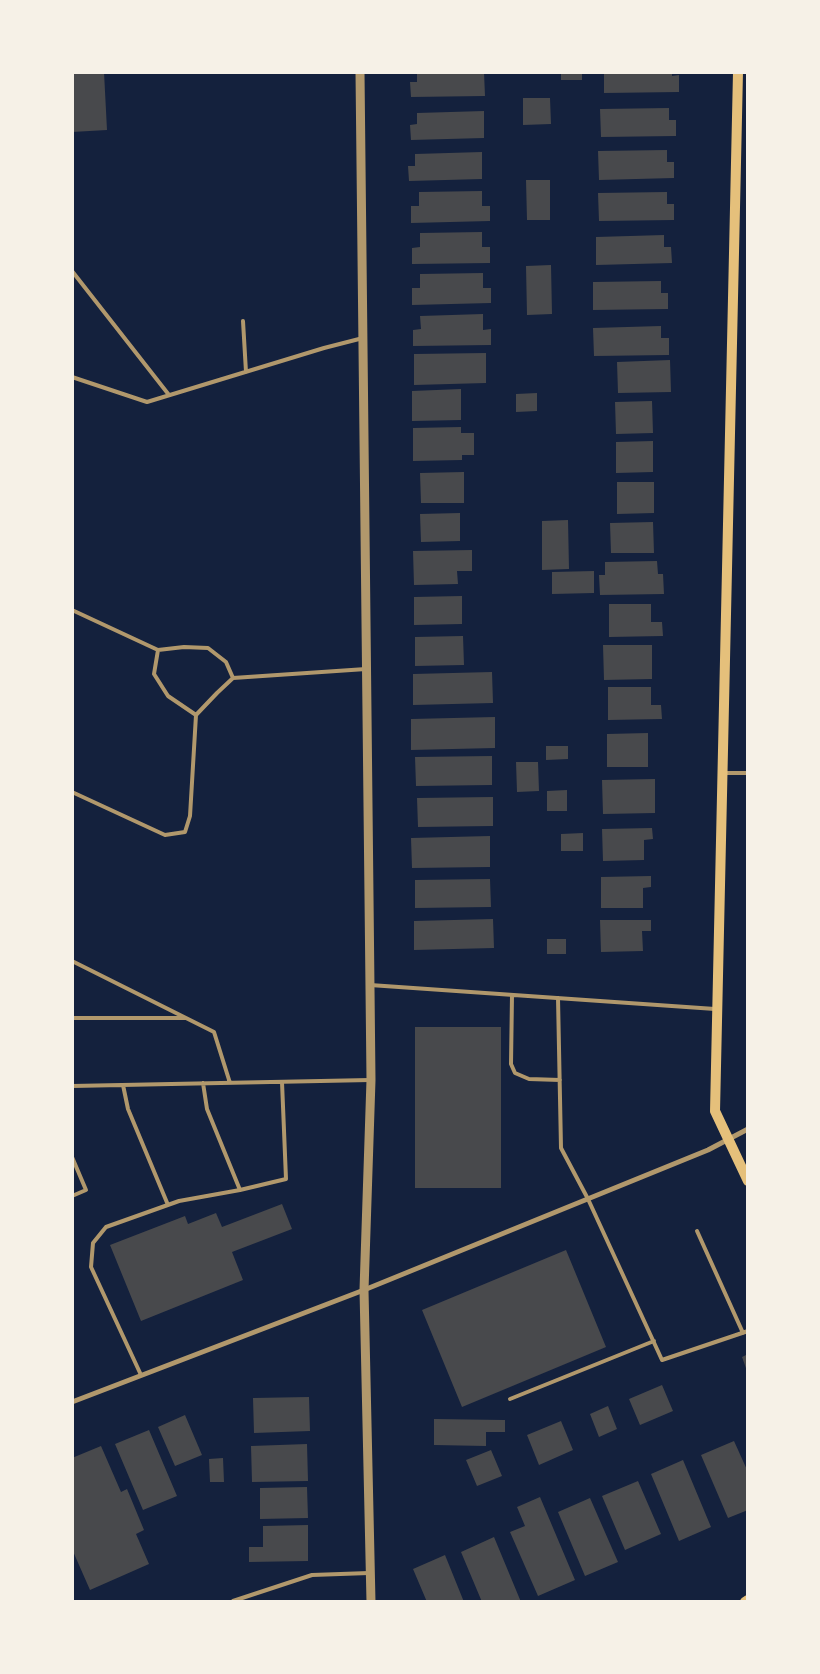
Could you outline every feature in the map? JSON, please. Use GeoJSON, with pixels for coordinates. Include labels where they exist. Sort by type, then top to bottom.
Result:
{"type":"FeatureCollection","features":[{"type":"Feature","properties":{"kind":"main road"},"geometry":{"type":"LineString","coordinates":[[738,72],[715,1111],[748,1180]]}},
{"type":"Feature","properties":{"kind":"street"},"geometry":{"type":"LineString","coordinates":[[360,72],[371,1080],[364,1290],[370,1602]]}},
{"type":"Feature","properties":{"kind":"street"},"geometry":{"type":"LineString","coordinates":[[72,1402],[364,1290],[708,1150],[748,1129]]}},
{"type":"Feature","properties":{"kind":"lane"},"geometry":{"type":"LineString","coordinates":[[72,271],[170,395]]}},
{"type":"Feature","properties":{"kind":"lane"},"geometry":{"type":"LineString","coordinates":[[243,321],[246,372]]}},
{"type":"Feature","properties":{"kind":"lane"},"geometry":{"type":"LineString","coordinates":[[72,378],[147,402],[363,338]]}},
{"type":"Feature","properties":{"kind":"lane"},"geometry":{"type":"LineString","coordinates":[[72,610],[158,650],[184,647],[208,648],[226,662],[233,678]]}},
{"type":"Feature","properties":{"kind":"lane"},"geometry":{"type":"LineString","coordinates":[[158,650],[154,674],[168,696],[196,715]]}},
{"type":"Feature","properties":{"kind":"lane"},"geometry":{"type":"LineString","coordinates":[[72,792],[165,835],[185,832],[190,816],[196,715],[217,692],[233,678],[366,669]]}},
{"type":"Feature","properties":{"kind":"lane"},"geometry":{"type":"LineString","coordinates":[[723,773],[748,773]]}},
{"type":"Feature","properties":{"kind":"lane"},"geometry":{"type":"LineString","coordinates":[[72,961],[214,1032],[230,1083]]}},
{"type":"Feature","properties":{"kind":"lane"},"geometry":{"type":"LineString","coordinates":[[370,985],[717,1009]]}},
{"type":"Feature","properties":{"kind":"lane"},"geometry":{"type":"LineString","coordinates":[[512,995],[512,1064],[515,1072],[529,1079],[560,1080]]}},
{"type":"Feature","properties":{"kind":"lane"},"geometry":{"type":"LineString","coordinates":[[558,998],[561,1148],[588,1199],[662,1360],[745,1332],[697,1232]]}},
{"type":"Feature","properties":{"kind":"lane"},"geometry":{"type":"LineString","coordinates":[[72,1018],[186,1018]]}},
{"type":"Feature","properties":{"kind":"lane"},"geometry":{"type":"LineString","coordinates":[[72,1086],[371,1080]]}},
{"type":"Feature","properties":{"kind":"lane"},"geometry":{"type":"LineString","coordinates":[[141,1375],[91,1267],[93,1243],[106,1227],[179,1201],[240,1190],[286,1179],[282,1082]]}},
{"type":"Feature","properties":{"kind":"lane"},"geometry":{"type":"LineString","coordinates":[[203,1083],[208,1109],[240,1190]]}},
{"type":"Feature","properties":{"kind":"lane"},"geometry":{"type":"LineString","coordinates":[[123,1085],[128,1108],[168,1205]]}},
{"type":"Feature","properties":{"kind":"lane"},"geometry":{"type":"LineString","coordinates":[[72,1157],[86,1190],[72,1196]]}},
{"type":"Feature","properties":{"kind":"lane"},"geometry":{"type":"LineString","coordinates":[[510,1399],[654,1341]]}},
{"type":"Feature","properties":{"kind":"lane"},"geometry":{"type":"LineString","coordinates":[[233,1601],[312,1575],[370,1573]]}},
{"type":"Feature","properties":{"kind":"building"},"geometry":{"type":"Polygon","coordinates":[[[72,72],[104,72],[107,130],[72,132],[72,72]]]}},
{"type":"Feature","properties":{"kind":"building"},"geometry":{"type":"Polygon","coordinates":[[[417,72],[484,72],[485,96],[411,97],[410,82],[417,82],[417,72]]]}},
{"type":"Feature","properties":{"kind":"building"},"geometry":{"type":"Polygon","coordinates":[[[561,72],[582,72],[582,80],[561,80],[561,72]]]}},
{"type":"Feature","properties":{"kind":"building"},"geometry":{"type":"Polygon","coordinates":[[[604,72],[672,72],[672,76],[679,75],[679,92],[604,93],[604,72]]]}},
{"type":"Feature","properties":{"kind":"building"},"geometry":{"type":"Polygon","coordinates":[[[523,98],[550,98],[551,124],[523,125],[523,98]]]}},
{"type":"Feature","properties":{"kind":"building"},"geometry":{"type":"Polygon","coordinates":[[[669,108],[669,120],[676,120],[676,136],[601,137],[600,109],[669,108]]]}},
{"type":"Feature","properties":{"kind":"building"},"geometry":{"type":"Polygon","coordinates":[[[484,111],[484,138],[411,140],[410,125],[417,124],[417,113],[484,111]]]}},
{"type":"Feature","properties":{"kind":"building"},"geometry":{"type":"Polygon","coordinates":[[[667,150],[667,162],[674,162],[674,178],[599,180],[598,151],[667,150]]]}},
{"type":"Feature","properties":{"kind":"building"},"geometry":{"type":"Polygon","coordinates":[[[482,152],[482,179],[409,181],[408,166],[415,166],[415,154],[482,152]]]}},
{"type":"Feature","properties":{"kind":"building"},"geometry":{"type":"Polygon","coordinates":[[[526,180],[550,180],[550,220],[527,220],[526,180]]]}},
{"type":"Feature","properties":{"kind":"building"},"geometry":{"type":"Polygon","coordinates":[[[482,191],[482,206],[490,206],[490,221],[411,223],[411,206],[419,206],[419,192],[482,191]]]}},
{"type":"Feature","properties":{"kind":"building"},"geometry":{"type":"Polygon","coordinates":[[[667,192],[667,204],[674,204],[674,220],[599,221],[598,193],[667,192]]]}},
{"type":"Feature","properties":{"kind":"building"},"geometry":{"type":"Polygon","coordinates":[[[482,232],[482,247],[490,247],[490,263],[412,264],[412,248],[420,247],[420,233],[482,232]]]}},
{"type":"Feature","properties":{"kind":"building"},"geometry":{"type":"Polygon","coordinates":[[[664,235],[664,247],[671,247],[672,263],[596,265],[596,237],[664,235]]]}},
{"type":"Feature","properties":{"kind":"building"},"geometry":{"type":"Polygon","coordinates":[[[551,265],[552,314],[527,315],[526,266],[551,265]]]}},
{"type":"Feature","properties":{"kind":"building"},"geometry":{"type":"Polygon","coordinates":[[[483,273],[483,288],[491,288],[491,303],[412,305],[412,288],[420,288],[420,274],[483,273]]]}},
{"type":"Feature","properties":{"kind":"building"},"geometry":{"type":"Polygon","coordinates":[[[661,281],[661,293],[668,293],[668,309],[593,310],[593,282],[661,281]]]}},
{"type":"Feature","properties":{"kind":"building"},"geometry":{"type":"Polygon","coordinates":[[[483,314],[483,330],[491,329],[491,345],[413,346],[413,330],[421,329],[420,316],[483,314]]]}},
{"type":"Feature","properties":{"kind":"building"},"geometry":{"type":"Polygon","coordinates":[[[661,326],[661,338],[669,338],[669,355],[594,356],[593,328],[661,326]]]}},
{"type":"Feature","properties":{"kind":"building"},"geometry":{"type":"Polygon","coordinates":[[[486,353],[486,383],[414,385],[414,354],[486,353]]]}},
{"type":"Feature","properties":{"kind":"building"},"geometry":{"type":"Polygon","coordinates":[[[670,360],[671,392],[618,393],[617,362],[670,360]]]}},
{"type":"Feature","properties":{"kind":"building"},"geometry":{"type":"Polygon","coordinates":[[[461,389],[461,420],[412,421],[412,391],[461,389]]]}},
{"type":"Feature","properties":{"kind":"building"},"geometry":{"type":"Polygon","coordinates":[[[537,393],[537,411],[516,412],[516,394],[537,393]]]}},
{"type":"Feature","properties":{"kind":"building"},"geometry":{"type":"Polygon","coordinates":[[[652,401],[653,433],[616,434],[615,402],[652,401]]]}},
{"type":"Feature","properties":{"kind":"building"},"geometry":{"type":"Polygon","coordinates":[[[461,427],[461,433],[474,433],[474,455],[462,455],[462,460],[413,461],[413,428],[461,427]]]}},
{"type":"Feature","properties":{"kind":"building"},"geometry":{"type":"Polygon","coordinates":[[[653,441],[653,472],[616,473],[616,442],[653,441]]]}},
{"type":"Feature","properties":{"kind":"building"},"geometry":{"type":"Polygon","coordinates":[[[464,472],[464,503],[421,503],[420,473],[464,472]]]}},
{"type":"Feature","properties":{"kind":"building"},"geometry":{"type":"Polygon","coordinates":[[[617,482],[654,482],[654,513],[617,514],[617,482]]]}},
{"type":"Feature","properties":{"kind":"building"},"geometry":{"type":"Polygon","coordinates":[[[460,513],[460,541],[421,542],[420,514],[460,513]]]}},
{"type":"Feature","properties":{"kind":"building"},"geometry":{"type":"Polygon","coordinates":[[[568,520],[569,569],[542,570],[542,521],[568,520]]]}},
{"type":"Feature","properties":{"kind":"building"},"geometry":{"type":"Polygon","coordinates":[[[653,522],[654,553],[611,553],[610,523],[653,522]]]}},
{"type":"Feature","properties":{"kind":"building"},"geometry":{"type":"Polygon","coordinates":[[[472,550],[472,571],[457,571],[458,584],[414,585],[413,551],[472,550]]]}},
{"type":"Feature","properties":{"kind":"building"},"geometry":{"type":"Polygon","coordinates":[[[657,561],[658,574],[663,574],[664,594],[600,595],[599,575],[605,575],[605,562],[657,561]]]}},
{"type":"Feature","properties":{"kind":"building"},"geometry":{"type":"Polygon","coordinates":[[[594,571],[594,593],[552,594],[552,572],[594,571]]]}},
{"type":"Feature","properties":{"kind":"building"},"geometry":{"type":"Polygon","coordinates":[[[462,596],[462,624],[414,625],[414,597],[462,596]]]}},
{"type":"Feature","properties":{"kind":"building"},"geometry":{"type":"Polygon","coordinates":[[[609,604],[651,604],[651,622],[662,622],[663,636],[609,637],[609,604]]]}},
{"type":"Feature","properties":{"kind":"building"},"geometry":{"type":"Polygon","coordinates":[[[463,636],[464,665],[415,666],[415,637],[463,636]]]}},
{"type":"Feature","properties":{"kind":"building"},"geometry":{"type":"Polygon","coordinates":[[[603,645],[652,645],[652,679],[604,680],[603,645]]]}},
{"type":"Feature","properties":{"kind":"building"},"geometry":{"type":"Polygon","coordinates":[[[492,672],[493,703],[413,705],[413,674],[492,672]]]}},
{"type":"Feature","properties":{"kind":"building"},"geometry":{"type":"Polygon","coordinates":[[[608,687],[651,687],[651,705],[661,705],[662,719],[608,720],[608,687]]]}},
{"type":"Feature","properties":{"kind":"building"},"geometry":{"type":"Polygon","coordinates":[[[495,717],[495,748],[411,750],[411,719],[495,717]]]}},
{"type":"Feature","properties":{"kind":"building"},"geometry":{"type":"Polygon","coordinates":[[[648,733],[648,767],[607,767],[607,734],[648,733]]]}},
{"type":"Feature","properties":{"kind":"building"},"geometry":{"type":"Polygon","coordinates":[[[546,746],[568,746],[568,759],[546,760],[546,746]]]}},
{"type":"Feature","properties":{"kind":"building"},"geometry":{"type":"Polygon","coordinates":[[[492,756],[492,785],[416,786],[415,757],[492,756]]]}},
{"type":"Feature","properties":{"kind":"building"},"geometry":{"type":"Polygon","coordinates":[[[516,762],[538,762],[539,791],[517,792],[516,762]]]}},
{"type":"Feature","properties":{"kind":"building"},"geometry":{"type":"Polygon","coordinates":[[[655,779],[655,813],[603,814],[602,780],[655,779]]]}},
{"type":"Feature","properties":{"kind":"building"},"geometry":{"type":"Polygon","coordinates":[[[567,790],[567,811],[547,811],[547,791],[567,790]]]}},
{"type":"Feature","properties":{"kind":"building"},"geometry":{"type":"Polygon","coordinates":[[[493,797],[493,826],[418,827],[417,798],[493,797]]]}},
{"type":"Feature","properties":{"kind":"building"},"geometry":{"type":"Polygon","coordinates":[[[652,828],[653,839],[644,840],[644,860],[603,861],[602,829],[652,828]]]}},
{"type":"Feature","properties":{"kind":"building"},"geometry":{"type":"Polygon","coordinates":[[[583,833],[583,851],[561,851],[561,834],[583,833]]]}},
{"type":"Feature","properties":{"kind":"building"},"geometry":{"type":"Polygon","coordinates":[[[490,836],[490,867],[412,868],[411,838],[490,836]]]}},
{"type":"Feature","properties":{"kind":"building"},"geometry":{"type":"Polygon","coordinates":[[[651,876],[651,887],[643,888],[643,908],[601,908],[601,877],[651,876]]]}},
{"type":"Feature","properties":{"kind":"building"},"geometry":{"type":"Polygon","coordinates":[[[490,879],[491,907],[415,908],[415,880],[490,879]]]}},
{"type":"Feature","properties":{"kind":"building"},"geometry":{"type":"Polygon","coordinates":[[[493,919],[494,948],[414,950],[414,921],[493,919]]]}},
{"type":"Feature","properties":{"kind":"building"},"geometry":{"type":"Polygon","coordinates":[[[600,920],[651,920],[651,931],[642,931],[643,951],[601,952],[600,920]]]}},
{"type":"Feature","properties":{"kind":"building"},"geometry":{"type":"Polygon","coordinates":[[[547,939],[566,939],[566,954],[547,954],[547,939]]]}},
{"type":"Feature","properties":{"kind":"building"},"geometry":{"type":"Polygon","coordinates":[[[415,1027],[501,1027],[501,1188],[415,1188],[415,1027]]]}},
{"type":"Feature","properties":{"kind":"building"},"geometry":{"type":"Polygon","coordinates":[[[282,1204],[292,1229],[232,1252],[243,1280],[141,1321],[110,1245],[185,1216],[188,1224],[216,1213],[222,1227],[282,1204]]]}},
{"type":"Feature","properties":{"kind":"building"},"geometry":{"type":"Polygon","coordinates":[[[566,1250],[606,1347],[462,1407],[422,1310],[566,1250]]]}},
{"type":"Feature","properties":{"kind":"building"},"geometry":{"type":"Polygon","coordinates":[[[748,1354],[748,1371],[747,1371],[742,1357],[748,1354]]]}},
{"type":"Feature","properties":{"kind":"building"},"geometry":{"type":"Polygon","coordinates":[[[662,1385],[673,1411],[640,1425],[629,1399],[662,1385]]]}},
{"type":"Feature","properties":{"kind":"building"},"geometry":{"type":"Polygon","coordinates":[[[309,1397],[310,1431],[254,1433],[253,1398],[309,1397]]]}},
{"type":"Feature","properties":{"kind":"building"},"geometry":{"type":"Polygon","coordinates":[[[608,1406],[617,1429],[599,1437],[590,1414],[608,1406]]]}},
{"type":"Feature","properties":{"kind":"building"},"geometry":{"type":"Polygon","coordinates":[[[185,1415],[202,1455],[175,1466],[158,1427],[185,1415]]]}},
{"type":"Feature","properties":{"kind":"building"},"geometry":{"type":"Polygon","coordinates":[[[434,1419],[505,1420],[505,1432],[486,1432],[486,1446],[434,1445],[434,1419]]]}},
{"type":"Feature","properties":{"kind":"building"},"geometry":{"type":"Polygon","coordinates":[[[561,1421],[573,1450],[539,1465],[527,1435],[561,1421]]]}},
{"type":"Feature","properties":{"kind":"building"},"geometry":{"type":"Polygon","coordinates":[[[149,1430],[177,1496],[143,1510],[115,1444],[149,1430]]]}},
{"type":"Feature","properties":{"kind":"building"},"geometry":{"type":"Polygon","coordinates":[[[734,1441],[748,1472],[748,1510],[728,1518],[701,1455],[734,1441]]]}},
{"type":"Feature","properties":{"kind":"building"},"geometry":{"type":"Polygon","coordinates":[[[307,1444],[308,1481],[252,1482],[251,1446],[307,1444]]]}},
{"type":"Feature","properties":{"kind":"building"},"geometry":{"type":"Polygon","coordinates":[[[101,1446],[121,1492],[127,1489],[144,1530],[136,1534],[149,1564],[90,1590],[72,1549],[72,1458],[101,1446]]]}},
{"type":"Feature","properties":{"kind":"building"},"geometry":{"type":"Polygon","coordinates":[[[491,1450],[502,1476],[477,1486],[466,1460],[491,1450]]]}},
{"type":"Feature","properties":{"kind":"building"},"geometry":{"type":"Polygon","coordinates":[[[223,1458],[224,1482],[210,1482],[209,1459],[223,1458]]]}},
{"type":"Feature","properties":{"kind":"building"},"geometry":{"type":"Polygon","coordinates":[[[683,1460],[711,1527],[679,1541],[651,1474],[683,1460]]]}},
{"type":"Feature","properties":{"kind":"building"},"geometry":{"type":"Polygon","coordinates":[[[638,1481],[661,1534],[625,1550],[602,1496],[638,1481]]]}},
{"type":"Feature","properties":{"kind":"building"},"geometry":{"type":"Polygon","coordinates":[[[307,1487],[308,1518],[260,1519],[260,1488],[307,1487]]]}},
{"type":"Feature","properties":{"kind":"building"},"geometry":{"type":"Polygon","coordinates":[[[540,1497],[575,1580],[538,1596],[510,1532],[525,1526],[517,1507],[540,1497]]]}},
{"type":"Feature","properties":{"kind":"building"},"geometry":{"type":"Polygon","coordinates":[[[590,1498],[618,1562],[585,1576],[558,1512],[590,1498]]]}},
{"type":"Feature","properties":{"kind":"building"},"geometry":{"type":"Polygon","coordinates":[[[308,1525],[308,1561],[249,1562],[249,1547],[263,1547],[263,1526],[308,1525]]]}},
{"type":"Feature","properties":{"kind":"building"},"geometry":{"type":"Polygon","coordinates":[[[494,1537],[521,1602],[482,1602],[461,1552],[494,1537]]]}},
{"type":"Feature","properties":{"kind":"building"},"geometry":{"type":"Polygon","coordinates":[[[445,1555],[464,1602],[427,1602],[413,1569],[445,1555]]]}}]}
